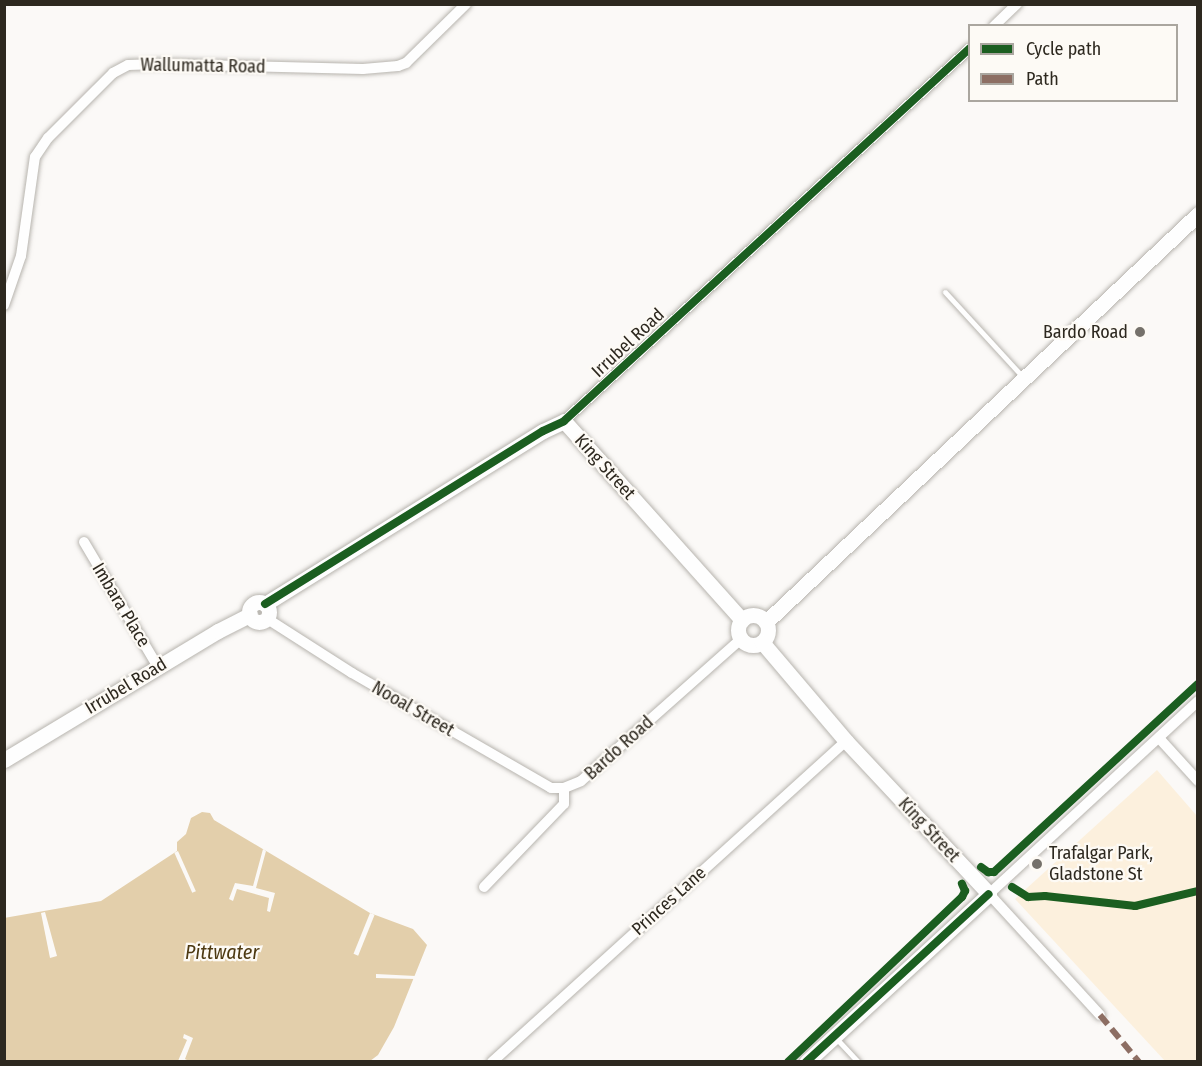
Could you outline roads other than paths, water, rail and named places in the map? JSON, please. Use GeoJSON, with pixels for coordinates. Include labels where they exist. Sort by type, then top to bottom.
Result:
{"type":"FeatureCollection","features":[{"type":"Feature","properties":{"kind":"street","name":"Wallumatta Road"},"geometry":{"type":"LineString","coordinates":[[4,305],[21,256],[35,157],[48,138],[112,73],[128,65],[159,64],[363,69],[398,66],[406,63],[466,4]]}},
{"type":"Feature","properties":{"kind":"street"},"geometry":{"type":"LineString","coordinates":[[996,24],[1017,4]]}},
{"type":"Feature","properties":{"kind":"street","name":"Irrubel Road"},"geometry":{"type":"LineString","coordinates":[[4,760],[158,667],[250,615],[256,621],[265,611],[549,428],[564,421],[968,49]]}},
{"type":"Feature","properties":{"kind":"street"},"geometry":{"type":"LineString","coordinates":[[766,622],[1197,214]]}},
{"type":"Feature","properties":{"kind":"street","name":"King Street"},"geometry":{"type":"LineString","coordinates":[[564,421],[742,620]]}},
{"type":"Feature","properties":{"kind":"street","name":"Imbara Place"},"geometry":{"type":"LineString","coordinates":[[84,542],[158,667]]}},
{"type":"Feature","properties":{"kind":"street","name":"Nooal Street"},"geometry":{"type":"LineString","coordinates":[[265,611],[352,673],[551,788],[564,788]]}},
{"type":"Feature","properties":{"kind":"street"},"geometry":{"type":"LineString","coordinates":[[757,615],[766,622],[769,630],[762,642],[753,645],[741,639],[738,630],[742,620],[757,615]]}},
{"type":"Feature","properties":{"kind":"street","name":"Bardo Road"},"geometry":{"type":"LineString","coordinates":[[484,886],[564,804],[564,788],[581,782],[741,639]]}},
{"type":"Feature","properties":{"kind":"street","name":"King Street"},"geometry":{"type":"LineString","coordinates":[[762,642],[846,741],[1100,1015]]}},
{"type":"Feature","properties":{"kind":"street"},"geometry":{"type":"LineString","coordinates":[[806,1062],[1197,701]]}},
{"type":"Feature","properties":{"kind":"street"},"geometry":{"type":"LineString","coordinates":[[1159,738],[1197,781]]}},
{"type":"Feature","properties":{"kind":"street","name":"Princes Lane"},"geometry":{"type":"LineString","coordinates":[[492,1062],[846,741]]}},
{"type":"Feature","properties":{"kind":"lane"},"geometry":{"type":"LineString","coordinates":[[945,292],[1024,378]]}},
{"type":"Feature","properties":{"kind":"lane"},"geometry":{"type":"LineString","coordinates":[[834,1035],[858,1062]]}},
{"type":"Feature","properties":{"kind":"water","name":"Pittwater"},"geometry":{"type":"Polygon","coordinates":[[[202,812],[210,813],[214,820],[370,913],[413,929],[427,945],[394,1027],[378,1055],[370,1061],[5,1061],[4,918],[101,901],[177,851],[177,842],[186,834],[191,818],[202,812]]]}},
{"type":"Feature","properties":{"kind":"place","name":"Bardo Road"},"geometry":{"type":"Point","coordinates":[1140,332]}},
{"type":"Feature","properties":{"kind":"place","name":"Trafalgar Park, Gladstone St"},"geometry":{"type":"Point","coordinates":[1037,864]}}]}
